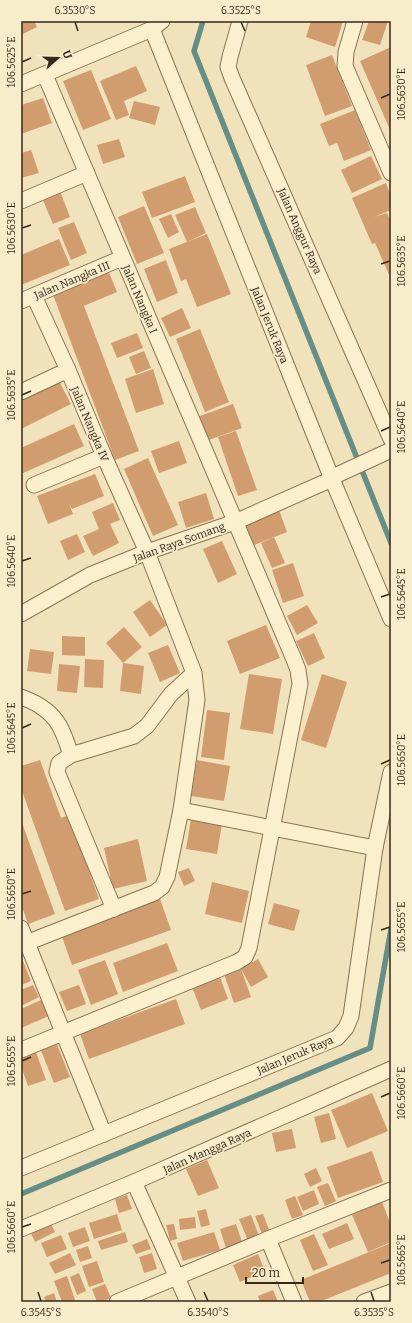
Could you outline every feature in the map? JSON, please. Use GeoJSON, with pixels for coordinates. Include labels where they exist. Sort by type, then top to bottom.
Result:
{"type":"FeatureCollection","features":[{"type":"Feature","properties":{"kind":"street","name":"Jalan Anggur Raya"},"geometry":{"type":"LineString","coordinates":[[240,21],[228,67],[391,439]]}},
{"type":"Feature","properties":{"kind":"street"},"geometry":{"type":"LineString","coordinates":[[355,21],[346,52],[345,66],[391,173]]}},
{"type":"Feature","properties":{"kind":"street"},"geometry":{"type":"LineString","coordinates":[[21,84],[45,75],[157,25]]}},
{"type":"Feature","properties":{"kind":"street","name":"Jalan Jeruk Raya"},"geometry":{"type":"LineString","coordinates":[[157,25],[391,620]]}},
{"type":"Feature","properties":{"kind":"street","name":"Jalan Nangka I"},"geometry":{"type":"LineString","coordinates":[[45,75],[293,657],[298,670],[300,684],[249,948],[245,957],[237,962],[62,1033]]}},
{"type":"Feature","properties":{"kind":"street"},"geometry":{"type":"LineString","coordinates":[[21,201],[87,173]]}},
{"type":"Feature","properties":{"kind":"street","name":"Jalan Nangka III"},"geometry":{"type":"LineString","coordinates":[[27,299],[122,258]]}},
{"type":"Feature","properties":{"kind":"street","name":"Jalan Nangka IV"},"geometry":{"type":"LineString","coordinates":[[24,944],[154,894],[162,887],[167,877],[181,810],[197,700],[194,673],[147,552],[104,456],[68,370],[27,299]]}},
{"type":"Feature","properties":{"kind":"street"},"geometry":{"type":"LineString","coordinates":[[21,392],[68,370]]}},
{"type":"Feature","properties":{"kind":"street","name":"Jalan Raya Somang"},"geometry":{"type":"LineString","coordinates":[[21,614],[90,575],[147,552],[235,522],[387,452]]}},
{"type":"Feature","properties":{"kind":"street"},"geometry":{"type":"LineString","coordinates":[[34,485],[104,456]]}},
{"type":"Feature","properties":{"kind":"street"},"geometry":{"type":"LineString","coordinates":[[114,909],[57,772],[59,763],[71,755],[134,736],[141,732],[170,694],[194,673]]}},
{"type":"Feature","properties":{"kind":"street"},"geometry":{"type":"LineString","coordinates":[[21,697],[43,708],[55,719],[62,731],[71,755]]}},
{"type":"Feature","properties":{"kind":"street","name":"Jalan Jeruk Raya"},"geometry":{"type":"LineString","coordinates":[[21,1168],[337,1038],[346,1028],[351,1016],[375,848],[391,772]]}},
{"type":"Feature","properties":{"kind":"street"},"geometry":{"type":"LineString","coordinates":[[181,810],[375,848]]}},
{"type":"Feature","properties":{"kind":"street"},"geometry":{"type":"LineString","coordinates":[[21,928],[24,944],[104,1134]]}},
{"type":"Feature","properties":{"kind":"street"},"geometry":{"type":"LineString","coordinates":[[21,1050],[62,1033]]}},
{"type":"Feature","properties":{"kind":"street","name":"Jalan Mangga Raya"},"geometry":{"type":"LineString","coordinates":[[21,1229],[134,1182],[391,1069]]}},
{"type":"Feature","properties":{"kind":"street"},"geometry":{"type":"LineString","coordinates":[[134,1182],[178,1276],[188,1302]]}},
{"type":"Feature","properties":{"kind":"street"},"geometry":{"type":"LineString","coordinates":[[117,1302],[391,1190]]}},
{"type":"Feature","properties":{"kind":"street"},"geometry":{"type":"LineString","coordinates":[[268,1239],[294,1302]]}},
{"type":"Feature","properties":{"kind":"street"},"geometry":{"type":"LineString","coordinates":[[364,1302],[391,1292]]}},
{"type":"Feature","properties":{"kind":"building"},"geometry":{"type":"Polygon","coordinates":[[[21,21],[34,21],[37,27],[21,35],[21,21]]]}},
{"type":"Feature","properties":{"kind":"building"},"geometry":{"type":"Polygon","coordinates":[[[311,21],[343,21],[335,47],[306,37],[311,21]]]}},
{"type":"Feature","properties":{"kind":"building"},"geometry":{"type":"Polygon","coordinates":[[[369,21],[388,21],[380,45],[362,40],[369,21]]]}},
{"type":"Feature","properties":{"kind":"building"},"geometry":{"type":"Polygon","coordinates":[[[391,47],[391,132],[360,61],[391,47]]]}},
{"type":"Feature","properties":{"kind":"building"},"geometry":{"type":"Polygon","coordinates":[[[332,55],[352,106],[325,116],[306,65],[332,55]]]}},
{"type":"Feature","properties":{"kind":"building"},"geometry":{"type":"Polygon","coordinates":[[[136,66],[147,91],[124,101],[129,115],[116,120],[100,81],[136,66]]]}},
{"type":"Feature","properties":{"kind":"building"},"geometry":{"type":"Polygon","coordinates":[[[91,70],[111,119],[83,130],[63,81],[91,70]]]}},
{"type":"Feature","properties":{"kind":"building"},"geometry":{"type":"Polygon","coordinates":[[[43,98],[52,123],[21,134],[21,105],[43,98]]]}},
{"type":"Feature","properties":{"kind":"building"},"geometry":{"type":"Polygon","coordinates":[[[134,101],[160,107],[155,125],[129,118],[134,101]]]}},
{"type":"Feature","properties":{"kind":"building"},"geometry":{"type":"Polygon","coordinates":[[[355,110],[371,150],[344,161],[337,143],[329,146],[320,124],[355,110]]]}},
{"type":"Feature","properties":{"kind":"building"},"geometry":{"type":"Polygon","coordinates":[[[119,139],[125,157],[103,164],[97,145],[119,139]]]}},
{"type":"Feature","properties":{"kind":"building"},"geometry":{"type":"Polygon","coordinates":[[[31,150],[39,173],[21,178],[21,153],[31,150]]]}},
{"type":"Feature","properties":{"kind":"building"},"geometry":{"type":"Polygon","coordinates":[[[371,156],[382,179],[352,193],[341,170],[371,156]]]}},
{"type":"Feature","properties":{"kind":"building"},"geometry":{"type":"Polygon","coordinates":[[[185,176],[195,202],[152,218],[142,192],[185,176]]]}},
{"type":"Feature","properties":{"kind":"building"},"geometry":{"type":"Polygon","coordinates":[[[386,183],[391,196],[391,210],[374,217],[387,213],[391,223],[391,279],[375,243],[372,244],[352,198],[386,183]]]}},
{"type":"Feature","properties":{"kind":"building"},"geometry":{"type":"Polygon","coordinates":[[[58,186],[70,217],[53,224],[40,193],[58,186]]]}},
{"type":"Feature","properties":{"kind":"building"},"geometry":{"type":"Polygon","coordinates":[[[144,206],[164,253],[137,264],[118,217],[144,206]]]}},
{"type":"Feature","properties":{"kind":"building"},"geometry":{"type":"Polygon","coordinates":[[[195,207],[206,233],[187,242],[175,215],[195,207]]]}},
{"type":"Feature","properties":{"kind":"building"},"geometry":{"type":"Polygon","coordinates":[[[171,214],[179,232],[168,238],[159,219],[171,214]]]}},
{"type":"Feature","properties":{"kind":"building"},"geometry":{"type":"Polygon","coordinates":[[[74,222],[87,253],[71,260],[58,228],[74,222]]]}},
{"type":"Feature","properties":{"kind":"building"},"geometry":{"type":"Polygon","coordinates":[[[207,234],[231,294],[197,307],[186,279],[181,281],[169,249],[207,234]]]}},
{"type":"Feature","properties":{"kind":"building"},"geometry":{"type":"Polygon","coordinates":[[[59,239],[70,265],[21,285],[21,255],[59,239]]]}},
{"type":"Feature","properties":{"kind":"building"},"geometry":{"type":"Polygon","coordinates":[[[166,260],[178,293],[157,302],[144,269],[166,260]]]}},
{"type":"Feature","properties":{"kind":"building"},"geometry":{"type":"Polygon","coordinates":[[[108,270],[117,292],[79,308],[84,306],[139,451],[115,460],[52,292],[108,270]]]}},
{"type":"Feature","properties":{"kind":"building"},"geometry":{"type":"Polygon","coordinates":[[[182,308],[191,328],[170,337],[161,318],[182,308]]]}},
{"type":"Feature","properties":{"kind":"building"},"geometry":{"type":"Polygon","coordinates":[[[200,329],[229,402],[205,412],[176,339],[200,329]]]}},
{"type":"Feature","properties":{"kind":"building"},"geometry":{"type":"Polygon","coordinates":[[[137,333],[143,348],[117,358],[111,343],[137,333]]]}},
{"type":"Feature","properties":{"kind":"building"},"geometry":{"type":"Polygon","coordinates":[[[144,351],[151,368],[136,374],[129,357],[144,351]]]}},
{"type":"Feature","properties":{"kind":"building"},"geometry":{"type":"Polygon","coordinates":[[[153,369],[164,404],[136,413],[125,379],[153,369]]]}},
{"type":"Feature","properties":{"kind":"building"},"geometry":{"type":"Polygon","coordinates":[[[58,379],[71,404],[21,429],[21,397],[58,379]]]}},
{"type":"Feature","properties":{"kind":"building"},"geometry":{"type":"Polygon","coordinates":[[[233,404],[242,428],[206,441],[197,417],[233,404]]]}},
{"type":"Feature","properties":{"kind":"building"},"geometry":{"type":"Polygon","coordinates":[[[74,424],[84,446],[21,474],[21,448],[74,424]]]}},
{"type":"Feature","properties":{"kind":"building"},"geometry":{"type":"Polygon","coordinates":[[[236,431],[257,490],[238,496],[218,437],[236,431]]]}},
{"type":"Feature","properties":{"kind":"building"},"geometry":{"type":"Polygon","coordinates":[[[179,441],[187,463],[159,473],[151,451],[179,441]]]}},
{"type":"Feature","properties":{"kind":"building"},"geometry":{"type":"Polygon","coordinates":[[[148,458],[178,525],[153,536],[124,469],[148,458]]]}},
{"type":"Feature","properties":{"kind":"building"},"geometry":{"type":"Polygon","coordinates":[[[95,474],[104,496],[72,509],[69,503],[73,514],[48,524],[37,496],[95,474]]]}},
{"type":"Feature","properties":{"kind":"building"},"geometry":{"type":"Polygon","coordinates":[[[206,493],[214,519],[186,528],[178,502],[206,493]]]}},
{"type":"Feature","properties":{"kind":"building"},"geometry":{"type":"Polygon","coordinates":[[[113,503],[120,520],[110,524],[119,543],[93,556],[83,536],[99,529],[92,512],[113,503]]]}},
{"type":"Feature","properties":{"kind":"building"},"geometry":{"type":"Polygon","coordinates":[[[279,510],[287,532],[254,545],[245,523],[279,510]]]}},
{"type":"Feature","properties":{"kind":"building"},"geometry":{"type":"Polygon","coordinates":[[[77,534],[85,552],[68,560],[60,541],[77,534]]]}},
{"type":"Feature","properties":{"kind":"building"},"geometry":{"type":"Polygon","coordinates":[[[274,537],[285,563],[272,568],[261,543],[274,537]]]}},
{"type":"Feature","properties":{"kind":"building"},"geometry":{"type":"Polygon","coordinates":[[[222,541],[237,574],[218,583],[203,549],[222,541]]]}},
{"type":"Feature","properties":{"kind":"building"},"geometry":{"type":"Polygon","coordinates":[[[293,563],[304,596],[283,603],[272,570],[293,563]]]}},
{"type":"Feature","properties":{"kind":"building"},"geometry":{"type":"Polygon","coordinates":[[[150,600],[167,625],[150,637],[133,612],[150,600]]]}},
{"type":"Feature","properties":{"kind":"building"},"geometry":{"type":"Polygon","coordinates":[[[307,605],[318,623],[297,635],[287,616],[307,605]]]}},
{"type":"Feature","properties":{"kind":"building"},"geometry":{"type":"Polygon","coordinates":[[[266,625],[280,658],[240,674],[227,641],[266,625]]]}},
{"type":"Feature","properties":{"kind":"building"},"geometry":{"type":"Polygon","coordinates":[[[124,627],[142,647],[123,663],[106,643],[124,627]]]}},
{"type":"Feature","properties":{"kind":"building"},"geometry":{"type":"Polygon","coordinates":[[[314,633],[325,658],[308,666],[296,641],[314,633]]]}},
{"type":"Feature","properties":{"kind":"building"},"geometry":{"type":"Polygon","coordinates":[[[62,636],[85,637],[85,656],[62,655],[62,636]]]}},
{"type":"Feature","properties":{"kind":"building"},"geometry":{"type":"Polygon","coordinates":[[[168,645],[180,673],[160,682],[148,653],[168,645]]]}},
{"type":"Feature","properties":{"kind":"building"},"geometry":{"type":"Polygon","coordinates":[[[30,649],[54,652],[51,674],[27,671],[30,649]]]}},
{"type":"Feature","properties":{"kind":"building"},"geometry":{"type":"Polygon","coordinates":[[[85,659],[104,660],[103,688],[84,687],[85,659]]]}},
{"type":"Feature","properties":{"kind":"building"},"geometry":{"type":"Polygon","coordinates":[[[123,663],[144,666],[141,694],[120,691],[123,663]]]}},
{"type":"Feature","properties":{"kind":"building"},"geometry":{"type":"Polygon","coordinates":[[[59,664],[80,666],[77,693],[57,691],[59,664]]]}},
{"type":"Feature","properties":{"kind":"building"},"geometry":{"type":"Polygon","coordinates":[[[249,674],[282,679],[273,734],[240,729],[249,674]]]}},
{"type":"Feature","properties":{"kind":"building"},"geometry":{"type":"Polygon","coordinates":[[[322,674],[347,682],[326,748],[301,740],[322,674]]]}},
{"type":"Feature","properties":{"kind":"building"},"geometry":{"type":"Polygon","coordinates":[[[207,710],[230,713],[224,760],[201,757],[207,710]]]}},
{"type":"Feature","properties":{"kind":"building"},"geometry":{"type":"Polygon","coordinates":[[[40,760],[61,818],[69,815],[99,899],[65,911],[21,788],[21,766],[40,760]]]}},
{"type":"Feature","properties":{"kind":"building"},"geometry":{"type":"Polygon","coordinates":[[[197,760],[230,766],[224,801],[191,796],[197,760]]]}},
{"type":"Feature","properties":{"kind":"building"},"geometry":{"type":"Polygon","coordinates":[[[192,813],[223,818],[217,854],[186,849],[192,813]]]}},
{"type":"Feature","properties":{"kind":"building"},"geometry":{"type":"Polygon","coordinates":[[[21,820],[55,914],[28,924],[21,904],[21,820]]]}},
{"type":"Feature","properties":{"kind":"building"},"geometry":{"type":"Polygon","coordinates":[[[138,839],[147,881],[113,889],[104,848],[138,839]]]}},
{"type":"Feature","properties":{"kind":"building"},"geometry":{"type":"Polygon","coordinates":[[[189,868],[195,881],[184,886],[178,872],[189,868]]]}},
{"type":"Feature","properties":{"kind":"building"},"geometry":{"type":"Polygon","coordinates":[[[212,882],[249,891],[242,923],[205,914],[212,882]]]}},
{"type":"Feature","properties":{"kind":"building"},"geometry":{"type":"Polygon","coordinates":[[[160,899],[171,930],[72,965],[61,934],[160,899]]]}},
{"type":"Feature","properties":{"kind":"building"},"geometry":{"type":"Polygon","coordinates":[[[274,903],[300,910],[294,931],[268,924],[274,903]]]}},
{"type":"Feature","properties":{"kind":"building"},"geometry":{"type":"Polygon","coordinates":[[[167,943],[178,971],[123,992],[113,963],[167,943]]]}},
{"type":"Feature","properties":{"kind":"building"},"geometry":{"type":"Polygon","coordinates":[[[258,959],[268,977],[251,987],[241,969],[258,959]]]}},
{"type":"Feature","properties":{"kind":"building"},"geometry":{"type":"Polygon","coordinates":[[[105,960],[118,994],[91,1005],[78,970],[105,960]]]}},
{"type":"Feature","properties":{"kind":"building"},"geometry":{"type":"Polygon","coordinates":[[[21,961],[23,961],[31,981],[21,985],[21,961]]]}},
{"type":"Feature","properties":{"kind":"building"},"geometry":{"type":"Polygon","coordinates":[[[241,969],[251,997],[234,1003],[224,974],[241,969]]]}},
{"type":"Feature","properties":{"kind":"building"},"geometry":{"type":"Polygon","coordinates":[[[220,977],[228,999],[201,1010],[192,987],[220,977]]]}},
{"type":"Feature","properties":{"kind":"building"},"geometry":{"type":"Polygon","coordinates":[[[33,985],[39,997],[23,1005],[21,1001],[21,990],[33,985]]]}},
{"type":"Feature","properties":{"kind":"building"},"geometry":{"type":"Polygon","coordinates":[[[79,985],[86,1004],[67,1011],[59,992],[79,985]]]}},
{"type":"Feature","properties":{"kind":"building"},"geometry":{"type":"Polygon","coordinates":[[[176,999],[185,1024],[89,1059],[80,1034],[176,999]]]}},
{"type":"Feature","properties":{"kind":"building"},"geometry":{"type":"Polygon","coordinates":[[[41,1000],[49,1016],[21,1028],[21,1009],[41,1000]]]}},
{"type":"Feature","properties":{"kind":"building"},"geometry":{"type":"Polygon","coordinates":[[[56,1042],[70,1077],[54,1083],[40,1048],[56,1042]]]}},
{"type":"Feature","properties":{"kind":"building"},"geometry":{"type":"Polygon","coordinates":[[[36,1052],[46,1080],[28,1086],[21,1066],[21,1057],[36,1052]]]}},
{"type":"Feature","properties":{"kind":"building"},"geometry":{"type":"Polygon","coordinates":[[[372,1093],[388,1131],[347,1148],[331,1110],[372,1093]]]}},
{"type":"Feature","properties":{"kind":"building"},"geometry":{"type":"Polygon","coordinates":[[[329,1113],[336,1139],[321,1143],[314,1117],[329,1113]]]}},
{"type":"Feature","properties":{"kind":"building"},"geometry":{"type":"Polygon","coordinates":[[[292,1129],[296,1148],[276,1152],[272,1133],[292,1129]]]}},
{"type":"Feature","properties":{"kind":"building"},"geometry":{"type":"Polygon","coordinates":[[[372,1151],[383,1182],[338,1198],[327,1167],[372,1151]]]}},
{"type":"Feature","properties":{"kind":"building"},"geometry":{"type":"Polygon","coordinates":[[[207,1160],[219,1188],[198,1196],[186,1169],[207,1160]]]}},
{"type":"Feature","properties":{"kind":"building"},"geometry":{"type":"Polygon","coordinates":[[[316,1168],[322,1181],[310,1187],[304,1174],[316,1168]]]}},
{"type":"Feature","properties":{"kind":"building"},"geometry":{"type":"Polygon","coordinates":[[[328,1183],[336,1201],[325,1206],[317,1187],[328,1183]]]}},
{"type":"Feature","properties":{"kind":"building"},"geometry":{"type":"Polygon","coordinates":[[[314,1190],[319,1204],[303,1211],[297,1197],[314,1190]]]}},
{"type":"Feature","properties":{"kind":"building"},"geometry":{"type":"Polygon","coordinates":[[[127,1195],[132,1209],[119,1213],[115,1199],[127,1195]]]}},
{"type":"Feature","properties":{"kind":"building"},"geometry":{"type":"Polygon","coordinates":[[[295,1196],[303,1215],[292,1219],[285,1200],[295,1196]]]}},
{"type":"Feature","properties":{"kind":"building"},"geometry":{"type":"Polygon","coordinates":[[[382,1202],[391,1225],[391,1242],[368,1252],[352,1215],[382,1202]]]}},
{"type":"Feature","properties":{"kind":"building"},"geometry":{"type":"Polygon","coordinates":[[[206,1209],[210,1225],[201,1227],[197,1211],[206,1209]]]}},
{"type":"Feature","properties":{"kind":"building"},"geometry":{"type":"Polygon","coordinates":[[[117,1214],[122,1230],[94,1239],[89,1223],[117,1214]]]}},
{"type":"Feature","properties":{"kind":"building"},"geometry":{"type":"Polygon","coordinates":[[[263,1214],[270,1232],[262,1234],[255,1216],[263,1214]]]}},
{"type":"Feature","properties":{"kind":"building"},"geometry":{"type":"Polygon","coordinates":[[[251,1215],[260,1238],[249,1243],[239,1219],[251,1215]]]}},
{"type":"Feature","properties":{"kind":"building"},"geometry":{"type":"Polygon","coordinates":[[[195,1217],[196,1228],[180,1230],[179,1219],[195,1217]]]}},
{"type":"Feature","properties":{"kind":"building"},"geometry":{"type":"Polygon","coordinates":[[[347,1223],[354,1239],[329,1249],[322,1234],[347,1223]]]}},
{"type":"Feature","properties":{"kind":"building"},"geometry":{"type":"Polygon","coordinates":[[[51,1224],[55,1232],[35,1242],[31,1233],[51,1224]]]}},
{"type":"Feature","properties":{"kind":"building"},"geometry":{"type":"Polygon","coordinates":[[[174,1224],[177,1239],[170,1241],[166,1225],[174,1224]]]}},
{"type":"Feature","properties":{"kind":"building"},"geometry":{"type":"Polygon","coordinates":[[[236,1224],[243,1245],[227,1251],[220,1229],[236,1224]]]}},
{"type":"Feature","properties":{"kind":"building"},"geometry":{"type":"Polygon","coordinates":[[[85,1227],[90,1241],[73,1247],[68,1233],[85,1227]]]}},
{"type":"Feature","properties":{"kind":"building"},"geometry":{"type":"Polygon","coordinates":[[[125,1232],[128,1242],[101,1250],[98,1241],[125,1232]]]}},
{"type":"Feature","properties":{"kind":"building"},"geometry":{"type":"Polygon","coordinates":[[[214,1232],[220,1250],[183,1261],[177,1243],[214,1232]]]}},
{"type":"Feature","properties":{"kind":"building"},"geometry":{"type":"Polygon","coordinates":[[[314,1234],[328,1265],[313,1271],[300,1240],[314,1234]]]}},
{"type":"Feature","properties":{"kind":"building"},"geometry":{"type":"Polygon","coordinates":[[[61,1235],[67,1249],[47,1257],[41,1243],[61,1235]]]}},
{"type":"Feature","properties":{"kind":"building"},"geometry":{"type":"Polygon","coordinates":[[[147,1239],[151,1249],[136,1254],[132,1245],[147,1239]]]}},
{"type":"Feature","properties":{"kind":"building"},"geometry":{"type":"Polygon","coordinates":[[[391,1243],[391,1273],[319,1302],[310,1302],[301,1280],[391,1243]]]}},
{"type":"Feature","properties":{"kind":"building"},"geometry":{"type":"Polygon","coordinates":[[[88,1246],[92,1258],[80,1262],[76,1250],[88,1246]]]}},
{"type":"Feature","properties":{"kind":"building"},"geometry":{"type":"Polygon","coordinates":[[[70,1253],[76,1265],[55,1274],[49,1263],[70,1253]]]}},
{"type":"Feature","properties":{"kind":"building"},"geometry":{"type":"Polygon","coordinates":[[[152,1253],[157,1269],[144,1273],[139,1257],[152,1253]]]}},
{"type":"Feature","properties":{"kind":"building"},"geometry":{"type":"Polygon","coordinates":[[[258,1254],[265,1271],[240,1282],[233,1265],[258,1254]]]}},
{"type":"Feature","properties":{"kind":"building"},"geometry":{"type":"Polygon","coordinates":[[[97,1261],[104,1282],[89,1287],[82,1266],[97,1261]]]}},
{"type":"Feature","properties":{"kind":"building"},"geometry":{"type":"Polygon","coordinates":[[[79,1273],[86,1291],[77,1295],[70,1277],[79,1273]]]}},
{"type":"Feature","properties":{"kind":"building"},"geometry":{"type":"Polygon","coordinates":[[[67,1276],[75,1300],[62,1302],[54,1281],[67,1276]]]}},
{"type":"Feature","properties":{"kind":"building"},"geometry":{"type":"Polygon","coordinates":[[[105,1284],[111,1298],[97,1302],[92,1289],[105,1284]]]}},
{"type":"Feature","properties":{"kind":"building"},"geometry":{"type":"Polygon","coordinates":[[[273,1290],[278,1302],[260,1302],[258,1296],[273,1290]]]}},
{"type":"Feature","properties":{"kind":"building"},"geometry":{"type":"Polygon","coordinates":[[[54,1293],[57,1302],[46,1302],[44,1297],[54,1293]]]}},
{"type":"Feature","properties":{"kind":"waterway"},"geometry":{"type":"LineString","coordinates":[[203,21],[194,51],[391,543]]}},
{"type":"Feature","properties":{"kind":"waterway"},"geometry":{"type":"LineString","coordinates":[[21,1194],[370,1048],[391,929]]}}]}
